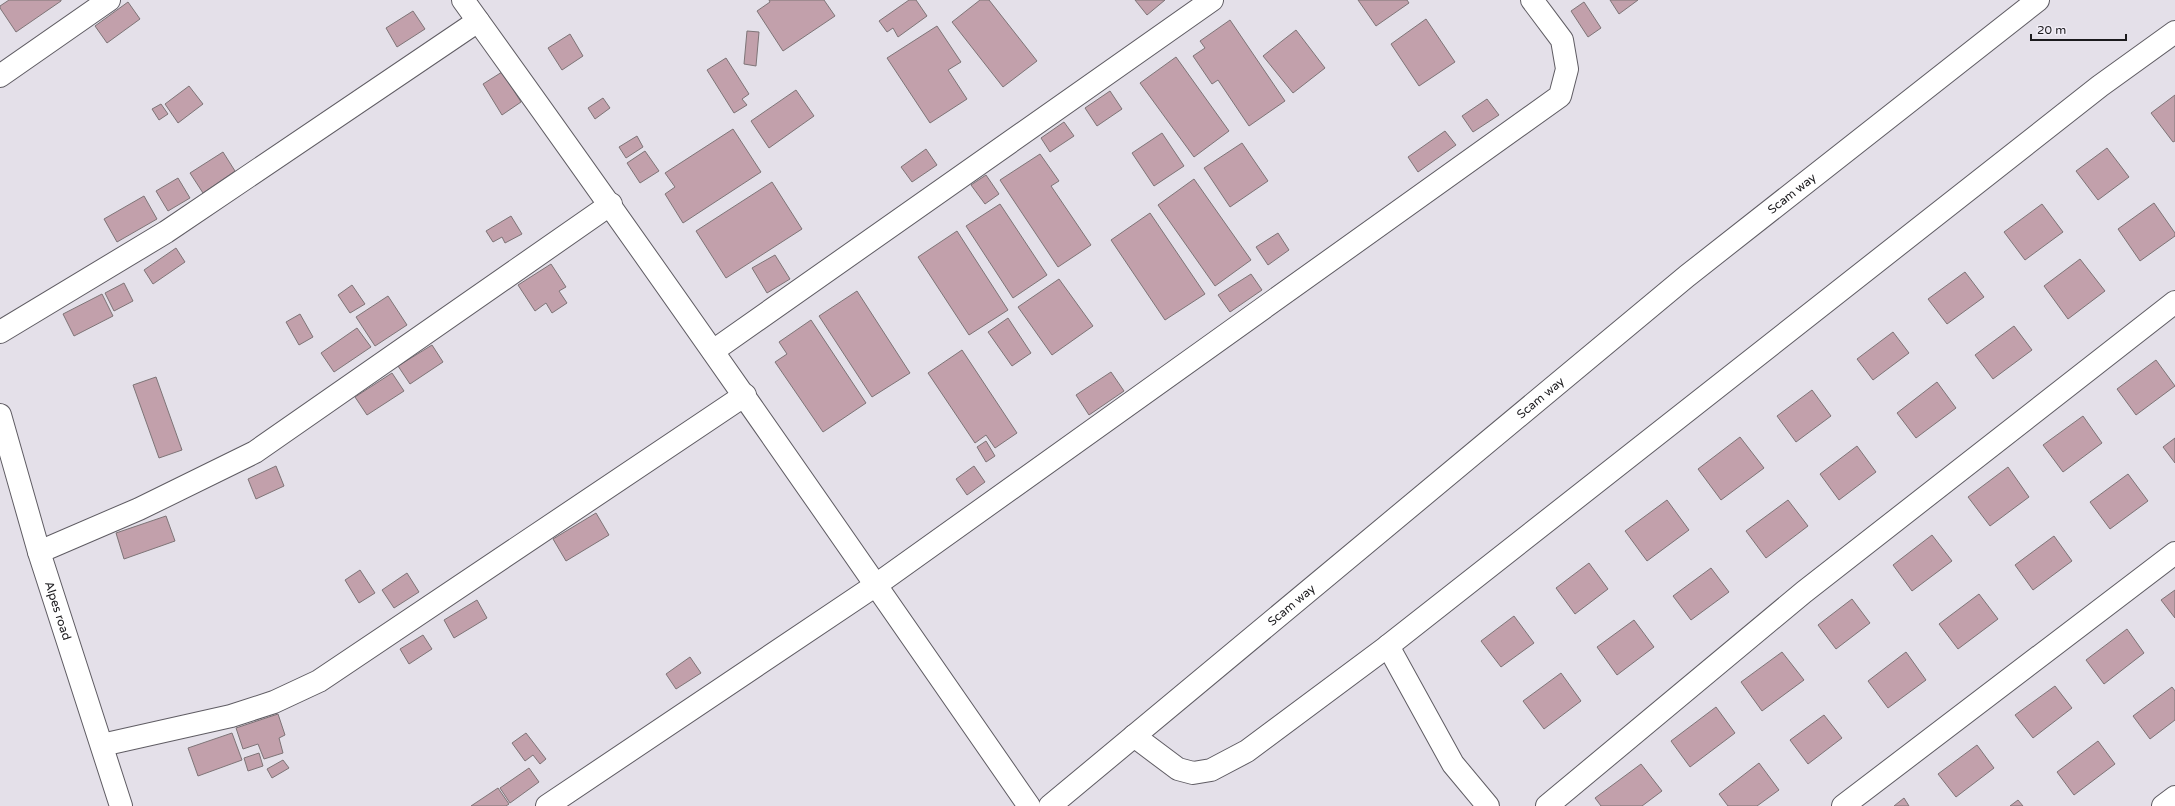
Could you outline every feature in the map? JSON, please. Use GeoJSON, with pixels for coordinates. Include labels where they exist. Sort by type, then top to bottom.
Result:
{"type":"FeatureCollection","features":[{"type":"Feature","properties":{"kind":"street"},"geometry":{"type":"LineString","coordinates":[[0,76],[109,0]]}},
{"type":"Feature","properties":{"kind":"street"},"geometry":{"type":"LineString","coordinates":[[463,0],[611,204],[1029,806]]}},
{"type":"Feature","properties":{"kind":"street"},"geometry":{"type":"LineString","coordinates":[[713,351],[1212,0]]}},
{"type":"Feature","properties":{"kind":"street"},"geometry":{"type":"LineString","coordinates":[[547,806],[876,585],[1560,96],[1567,68],[1562,40],[1532,0]]}},
{"type":"Feature","properties":{"kind":"street","name":"Scam way"},"geometry":{"type":"LineString","coordinates":[[1050,806],[1687,276],[2038,0]]}},
{"type":"Feature","properties":{"kind":"street"},"geometry":{"type":"LineString","coordinates":[[0,332],[166,232],[478,21]]}},
{"type":"Feature","properties":{"kind":"street"},"geometry":{"type":"LineString","coordinates":[[1134,736],[1178,769],[1193,772],[1211,770],[1247,751],[1388,646],[2100,86],[2175,32]]}},
{"type":"Feature","properties":{"kind":"street"},"geometry":{"type":"LineString","coordinates":[[39,552],[139,509],[255,452],[611,204]]}},
{"type":"Feature","properties":{"kind":"street"},"geometry":{"type":"LineString","coordinates":[[1547,806],[1804,592],[2175,302]]}},
{"type":"Feature","properties":{"kind":"street"},"geometry":{"type":"LineString","coordinates":[[102,745],[231,716],[274,702],[319,681],[745,395]]}},
{"type":"Feature","properties":{"kind":"street","name":"Alpes road"},"geometry":{"type":"LineString","coordinates":[[0,414],[39,552],[121,806]]}},
{"type":"Feature","properties":{"kind":"street"},"geometry":{"type":"LineString","coordinates":[[1843,806],[2175,553]]}},
{"type":"Feature","properties":{"kind":"street"},"geometry":{"type":"LineString","coordinates":[[1388,646],[1453,764],[1488,806]]}},
{"type":"Feature","properties":{"kind":"street"},"geometry":{"type":"LineString","coordinates":[[2163,806],[2175,797]]}},
{"type":"Feature","properties":{"kind":"building"},"geometry":{"type":"Polygon","coordinates":[[[9,0],[61,1],[16,32],[0,8],[0,6],[9,0]]]}},
{"type":"Feature","properties":{"kind":"building"},"geometry":{"type":"Polygon","coordinates":[[[769,0],[824,0],[835,16],[783,51],[757,11],[770,2],[769,0]]]}},
{"type":"Feature","properties":{"kind":"building"},"geometry":{"type":"Polygon","coordinates":[[[909,0],[916,0],[927,16],[898,37],[893,28],[887,32],[879,21],[909,0]]]}},
{"type":"Feature","properties":{"kind":"building"},"geometry":{"type":"Polygon","coordinates":[[[980,0],[989,0],[1037,61],[1003,87],[952,22],[980,0]]]}},
{"type":"Feature","properties":{"kind":"building"},"geometry":{"type":"Polygon","coordinates":[[[1135,0],[1165,0],[1147,15],[1135,0]]]}},
{"type":"Feature","properties":{"kind":"building"},"geometry":{"type":"Polygon","coordinates":[[[1358,0],[1407,0],[1409,3],[1376,26],[1358,0]]]}},
{"type":"Feature","properties":{"kind":"building"},"geometry":{"type":"Polygon","coordinates":[[[1610,0],[1638,0],[1619,14],[1610,0]]]}},
{"type":"Feature","properties":{"kind":"building"},"geometry":{"type":"Polygon","coordinates":[[[128,2],[140,19],[107,43],[95,26],[128,2]]]}},
{"type":"Feature","properties":{"kind":"building"},"geometry":{"type":"Polygon","coordinates":[[[1584,2],[1601,28],[1588,37],[1571,11],[1584,2]]]}},
{"type":"Feature","properties":{"kind":"building"},"geometry":{"type":"Polygon","coordinates":[[[413,11],[425,29],[397,47],[386,28],[413,11]]]}},
{"type":"Feature","properties":{"kind":"building"},"geometry":{"type":"Polygon","coordinates":[[[1426,19],[1455,62],[1419,86],[1391,44],[1426,19]]]}},
{"type":"Feature","properties":{"kind":"building"},"geometry":{"type":"Polygon","coordinates":[[[1230,20],[1285,101],[1249,126],[1218,80],[1212,84],[1193,56],[1205,48],[1200,41],[1230,20]]]}},
{"type":"Feature","properties":{"kind":"building"},"geometry":{"type":"Polygon","coordinates":[[[937,26],[961,62],[948,70],[967,99],[930,123],[887,58],[937,26]]]}},
{"type":"Feature","properties":{"kind":"building"},"geometry":{"type":"Polygon","coordinates":[[[1296,30],[1325,68],[1293,93],[1263,56],[1296,30]]]}},
{"type":"Feature","properties":{"kind":"building"},"geometry":{"type":"Polygon","coordinates":[[[747,31],[759,32],[756,66],[744,64],[747,31]]]}},
{"type":"Feature","properties":{"kind":"building"},"geometry":{"type":"Polygon","coordinates":[[[570,34],[583,56],[562,70],[548,48],[570,34]]]}},
{"type":"Feature","properties":{"kind":"building"},"geometry":{"type":"Polygon","coordinates":[[[1176,57],[1229,131],[1194,157],[1140,83],[1176,57]]]}},
{"type":"Feature","properties":{"kind":"building"},"geometry":{"type":"Polygon","coordinates":[[[726,58],[749,94],[742,99],[747,105],[734,113],[707,70],[726,58]]]}},
{"type":"Feature","properties":{"kind":"building"},"geometry":{"type":"Polygon","coordinates":[[[502,72],[521,102],[502,115],[483,84],[502,72]]]}},
{"type":"Feature","properties":{"kind":"building"},"geometry":{"type":"Polygon","coordinates":[[[189,86],[203,104],[178,123],[165,104],[189,86]]]}},
{"type":"Feature","properties":{"kind":"building"},"geometry":{"type":"Polygon","coordinates":[[[796,90],[814,116],[769,148],[751,121],[796,90]]]}},
{"type":"Feature","properties":{"kind":"building"},"geometry":{"type":"Polygon","coordinates":[[[1110,91],[1122,109],[1097,126],[1085,108],[1110,91]]]}},
{"type":"Feature","properties":{"kind":"building"},"geometry":{"type":"Polygon","coordinates":[[[2175,95],[2175,141],[2173,142],[2151,113],[2175,95]]]}},
{"type":"Feature","properties":{"kind":"building"},"geometry":{"type":"Polygon","coordinates":[[[603,98],[610,108],[595,119],[588,108],[603,98]]]}},
{"type":"Feature","properties":{"kind":"building"},"geometry":{"type":"Polygon","coordinates":[[[1487,99],[1499,115],[1473,132],[1462,116],[1487,99]]]}},
{"type":"Feature","properties":{"kind":"building"},"geometry":{"type":"Polygon","coordinates":[[[161,104],[168,114],[159,120],[152,109],[161,104]]]}},
{"type":"Feature","properties":{"kind":"building"},"geometry":{"type":"Polygon","coordinates":[[[1064,122],[1074,136],[1050,152],[1041,138],[1064,122]]]}},
{"type":"Feature","properties":{"kind":"building"},"geometry":{"type":"Polygon","coordinates":[[[733,129],[761,172],[683,223],[665,194],[675,187],[665,173],[733,129]]]}},
{"type":"Feature","properties":{"kind":"building"},"geometry":{"type":"Polygon","coordinates":[[[1445,131],[1456,145],[1418,172],[1408,157],[1445,131]]]}},
{"type":"Feature","properties":{"kind":"building"},"geometry":{"type":"Polygon","coordinates":[[[1162,133],[1184,166],[1154,186],[1132,153],[1162,133]]]}},
{"type":"Feature","properties":{"kind":"building"},"geometry":{"type":"Polygon","coordinates":[[[637,136],[643,147],[626,158],[619,147],[637,136]]]}},
{"type":"Feature","properties":{"kind":"building"},"geometry":{"type":"Polygon","coordinates":[[[1242,143],[1268,181],[1230,207],[1204,168],[1242,143]]]}},
{"type":"Feature","properties":{"kind":"building"},"geometry":{"type":"Polygon","coordinates":[[[2107,148],[2129,177],[2098,200],[2076,171],[2107,148]]]}},
{"type":"Feature","properties":{"kind":"building"},"geometry":{"type":"Polygon","coordinates":[[[926,149],[937,165],[912,182],[901,167],[926,149]]]}},
{"type":"Feature","properties":{"kind":"building"},"geometry":{"type":"Polygon","coordinates":[[[645,151],[659,171],[640,183],[627,163],[645,151]]]}},
{"type":"Feature","properties":{"kind":"building"},"geometry":{"type":"Polygon","coordinates":[[[223,152],[235,171],[203,193],[190,173],[223,152]]]}},
{"type":"Feature","properties":{"kind":"building"},"geometry":{"type":"Polygon","coordinates":[[[1040,154],[1059,181],[1051,186],[1091,245],[1058,267],[1000,180],[1040,154]]]}},
{"type":"Feature","properties":{"kind":"building"},"geometry":{"type":"Polygon","coordinates":[[[986,175],[999,194],[985,204],[971,185],[986,175]]]}},
{"type":"Feature","properties":{"kind":"building"},"geometry":{"type":"Polygon","coordinates":[[[178,178],[190,198],[168,211],[156,191],[178,178]]]}},
{"type":"Feature","properties":{"kind":"building"},"geometry":{"type":"Polygon","coordinates":[[[1194,179],[1251,260],[1215,286],[1158,205],[1194,179]]]}},
{"type":"Feature","properties":{"kind":"building"},"geometry":{"type":"Polygon","coordinates":[[[772,182],[802,229],[726,278],[696,231],[772,182]]]}},
{"type":"Feature","properties":{"kind":"building"},"geometry":{"type":"Polygon","coordinates":[[[144,196],[157,219],[117,242],[104,219],[144,196]]]}},
{"type":"Feature","properties":{"kind":"building"},"geometry":{"type":"Polygon","coordinates":[[[2154,203],[2175,233],[2175,236],[2140,261],[2118,229],[2154,203]]]}},
{"type":"Feature","properties":{"kind":"building"},"geometry":{"type":"Polygon","coordinates":[[[1000,204],[1047,275],[1013,298],[966,226],[1000,204]]]}},
{"type":"Feature","properties":{"kind":"building"},"geometry":{"type":"Polygon","coordinates":[[[2042,204],[2063,232],[2025,260],[2004,232],[2042,204]]]}},
{"type":"Feature","properties":{"kind":"building"},"geometry":{"type":"Polygon","coordinates":[[[1150,213],[1205,294],[1165,320],[1111,240],[1150,213]]]}},
{"type":"Feature","properties":{"kind":"building"},"geometry":{"type":"Polygon","coordinates":[[[511,216],[522,234],[505,243],[502,237],[493,242],[486,231],[511,216]]]}},
{"type":"Feature","properties":{"kind":"building"},"geometry":{"type":"Polygon","coordinates":[[[957,231],[1008,310],[969,335],[918,257],[957,231]]]}},
{"type":"Feature","properties":{"kind":"building"},"geometry":{"type":"Polygon","coordinates":[[[1278,233],[1289,250],[1268,265],[1256,247],[1278,233]]]}},
{"type":"Feature","properties":{"kind":"building"},"geometry":{"type":"Polygon","coordinates":[[[176,248],[185,262],[153,284],[144,270],[176,248]]]}},
{"type":"Feature","properties":{"kind":"building"},"geometry":{"type":"Polygon","coordinates":[[[775,255],[790,279],[767,293],[752,268],[775,255]]]}},
{"type":"Feature","properties":{"kind":"building"},"geometry":{"type":"Polygon","coordinates":[[[2080,259],[2105,291],[2068,319],[2044,286],[2080,259]]]}},
{"type":"Feature","properties":{"kind":"building"},"geometry":{"type":"Polygon","coordinates":[[[551,264],[566,287],[559,291],[567,303],[552,313],[546,303],[535,311],[518,285],[551,264]]]}},
{"type":"Feature","properties":{"kind":"building"},"geometry":{"type":"Polygon","coordinates":[[[1965,272],[1984,297],[1947,324],[1928,299],[1965,272]]]}},
{"type":"Feature","properties":{"kind":"building"},"geometry":{"type":"Polygon","coordinates":[[[1251,274],[1262,290],[1230,312],[1218,295],[1251,274]]]}},
{"type":"Feature","properties":{"kind":"building"},"geometry":{"type":"Polygon","coordinates":[[[1059,279],[1093,326],[1052,355],[1018,307],[1059,279]]]}},
{"type":"Feature","properties":{"kind":"building"},"geometry":{"type":"Polygon","coordinates":[[[124,283],[133,301],[114,311],[105,293],[124,283]]]}},
{"type":"Feature","properties":{"kind":"building"},"geometry":{"type":"Polygon","coordinates":[[[352,285],[365,304],[350,313],[338,295],[352,285]]]}},
{"type":"Feature","properties":{"kind":"building"},"geometry":{"type":"Polygon","coordinates":[[[857,291],[910,373],[872,397],[819,316],[857,291]]]}},
{"type":"Feature","properties":{"kind":"building"},"geometry":{"type":"Polygon","coordinates":[[[102,294],[113,316],[74,336],[63,314],[102,294]]]}},
{"type":"Feature","properties":{"kind":"building"},"geometry":{"type":"Polygon","coordinates":[[[388,296],[407,325],[375,346],[356,317],[388,296]]]}},
{"type":"Feature","properties":{"kind":"building"},"geometry":{"type":"Polygon","coordinates":[[[300,314],[313,337],[299,345],[286,322],[300,314]]]}},
{"type":"Feature","properties":{"kind":"building"},"geometry":{"type":"Polygon","coordinates":[[[1008,318],[1031,353],[1012,366],[988,332],[1008,318]]]}},
{"type":"Feature","properties":{"kind":"building"},"geometry":{"type":"Polygon","coordinates":[[[811,320],[866,403],[823,432],[775,362],[787,354],[779,342],[811,320]]]}},
{"type":"Feature","properties":{"kind":"building"},"geometry":{"type":"Polygon","coordinates":[[[2014,326],[2032,350],[1993,379],[1975,355],[2014,326]]]}},
{"type":"Feature","properties":{"kind":"building"},"geometry":{"type":"Polygon","coordinates":[[[357,328],[371,347],[334,372],[321,353],[357,328]]]}},
{"type":"Feature","properties":{"kind":"building"},"geometry":{"type":"Polygon","coordinates":[[[1893,332],[1909,353],[1873,380],[1857,359],[1893,332]]]}},
{"type":"Feature","properties":{"kind":"building"},"geometry":{"type":"Polygon","coordinates":[[[432,345],[443,362],[410,384],[398,366],[432,345]]]}},
{"type":"Feature","properties":{"kind":"building"},"geometry":{"type":"Polygon","coordinates":[[[962,350],[1017,433],[995,448],[986,435],[975,443],[928,373],[962,350]]]}},
{"type":"Feature","properties":{"kind":"building"},"geometry":{"type":"Polygon","coordinates":[[[2156,360],[2175,386],[2136,415],[2117,389],[2156,360]]]}},
{"type":"Feature","properties":{"kind":"building"},"geometry":{"type":"Polygon","coordinates":[[[1111,372],[1124,391],[1089,415],[1076,395],[1111,372]]]}},
{"type":"Feature","properties":{"kind":"building"},"geometry":{"type":"Polygon","coordinates":[[[392,373],[404,391],[367,415],[355,397],[392,373]]]}},
{"type":"Feature","properties":{"kind":"building"},"geometry":{"type":"Polygon","coordinates":[[[156,377],[182,450],[159,458],[133,385],[156,377]]]}},
{"type":"Feature","properties":{"kind":"building"},"geometry":{"type":"Polygon","coordinates":[[[1937,382],[1956,408],[1916,438],[1897,413],[1937,382]]]}},
{"type":"Feature","properties":{"kind":"building"},"geometry":{"type":"Polygon","coordinates":[[[1812,390],[1831,416],[1796,442],[1777,416],[1812,390]]]}},
{"type":"Feature","properties":{"kind":"building"},"geometry":{"type":"Polygon","coordinates":[[[2083,416],[2102,443],[2063,472],[2043,445],[2083,416]]]}},
{"type":"Feature","properties":{"kind":"building"},"geometry":{"type":"Polygon","coordinates":[[[1740,437],[1764,468],[1721,500],[1698,469],[1740,437]]]}},
{"type":"Feature","properties":{"kind":"building"},"geometry":{"type":"Polygon","coordinates":[[[2175,438],[2175,463],[2163,447],[2175,438]]]}},
{"type":"Feature","properties":{"kind":"building"},"geometry":{"type":"Polygon","coordinates":[[[986,441],[995,456],[986,462],[977,447],[986,441]]]}},
{"type":"Feature","properties":{"kind":"building"},"geometry":{"type":"Polygon","coordinates":[[[1857,446],[1876,472],[1839,500],[1820,474],[1857,446]]]}},
{"type":"Feature","properties":{"kind":"building"},"geometry":{"type":"Polygon","coordinates":[[[276,466],[284,486],[256,499],[248,479],[276,466]]]}},
{"type":"Feature","properties":{"kind":"building"},"geometry":{"type":"Polygon","coordinates":[[[974,466],[985,482],[967,495],[956,479],[974,466]]]}},
{"type":"Feature","properties":{"kind":"building"},"geometry":{"type":"Polygon","coordinates":[[[2008,467],[2029,497],[1990,526],[1968,497],[2008,467]]]}},
{"type":"Feature","properties":{"kind":"building"},"geometry":{"type":"Polygon","coordinates":[[[2128,474],[2148,501],[2110,529],[2090,502],[2128,474]]]}},
{"type":"Feature","properties":{"kind":"building"},"geometry":{"type":"Polygon","coordinates":[[[1667,500],[1689,530],[1647,561],[1625,531],[1667,500]]]}},
{"type":"Feature","properties":{"kind":"building"},"geometry":{"type":"Polygon","coordinates":[[[1788,500],[1808,526],[1766,558],[1746,531],[1788,500]]]}},
{"type":"Feature","properties":{"kind":"building"},"geometry":{"type":"Polygon","coordinates":[[[596,513],[609,535],[566,561],[553,539],[596,513]]]}},
{"type":"Feature","properties":{"kind":"building"},"geometry":{"type":"Polygon","coordinates":[[[166,516],[175,541],[124,559],[116,533],[166,516]]]}},
{"type":"Feature","properties":{"kind":"building"},"geometry":{"type":"Polygon","coordinates":[[[1932,535],[1952,561],[1912,591],[1893,565],[1932,535]]]}},
{"type":"Feature","properties":{"kind":"building"},"geometry":{"type":"Polygon","coordinates":[[[2054,536],[2072,561],[2033,590],[2015,565],[2054,536]]]}},
{"type":"Feature","properties":{"kind":"building"},"geometry":{"type":"Polygon","coordinates":[[[1589,563],[1608,589],[1575,614],[1556,588],[1589,563]]]}},
{"type":"Feature","properties":{"kind":"building"},"geometry":{"type":"Polygon","coordinates":[[[1711,568],[1729,592],[1691,620],[1673,596],[1711,568]]]}},
{"type":"Feature","properties":{"kind":"building"},"geometry":{"type":"Polygon","coordinates":[[[360,570],[375,593],[359,603],[345,580],[360,570]]]}},
{"type":"Feature","properties":{"kind":"building"},"geometry":{"type":"Polygon","coordinates":[[[407,573],[419,592],[394,608],[382,590],[407,573]]]}},
{"type":"Feature","properties":{"kind":"building"},"geometry":{"type":"Polygon","coordinates":[[[2175,590],[2175,618],[2161,600],[2175,590]]]}},
{"type":"Feature","properties":{"kind":"building"},"geometry":{"type":"Polygon","coordinates":[[[1979,594],[1998,619],[1958,649],[1939,624],[1979,594]]]}},
{"type":"Feature","properties":{"kind":"building"},"geometry":{"type":"Polygon","coordinates":[[[1852,599],[1870,623],[1836,649],[1818,625],[1852,599]]]}},
{"type":"Feature","properties":{"kind":"building"},"geometry":{"type":"Polygon","coordinates":[[[477,600],[487,618],[454,638],[444,620],[477,600]]]}},
{"type":"Feature","properties":{"kind":"building"},"geometry":{"type":"Polygon","coordinates":[[[1514,616],[1534,643],[1501,667],[1481,641],[1514,616]]]}},
{"type":"Feature","properties":{"kind":"building"},"geometry":{"type":"Polygon","coordinates":[[[1634,620],[1654,647],[1617,675],[1597,647],[1634,620]]]}},
{"type":"Feature","properties":{"kind":"building"},"geometry":{"type":"Polygon","coordinates":[[[2127,629],[2144,653],[2104,684],[2086,660],[2127,629]]]}},
{"type":"Feature","properties":{"kind":"building"},"geometry":{"type":"Polygon","coordinates":[[[423,635],[432,649],[409,664],[400,649],[423,635]]]}},
{"type":"Feature","properties":{"kind":"building"},"geometry":{"type":"Polygon","coordinates":[[[1782,652],[1804,680],[1762,711],[1741,682],[1782,652]]]}},
{"type":"Feature","properties":{"kind":"building"},"geometry":{"type":"Polygon","coordinates":[[[1906,652],[1926,680],[1888,708],[1868,681],[1906,652]]]}},
{"type":"Feature","properties":{"kind":"building"},"geometry":{"type":"Polygon","coordinates":[[[690,657],[701,673],[676,689],[666,674],[690,657]]]}},
{"type":"Feature","properties":{"kind":"building"},"geometry":{"type":"Polygon","coordinates":[[[1561,673],[1581,701],[1544,729],[1523,701],[1561,673]]]}},
{"type":"Feature","properties":{"kind":"building"},"geometry":{"type":"Polygon","coordinates":[[[2055,686],[2072,708],[2033,738],[2015,715],[2055,686]]]}},
{"type":"Feature","properties":{"kind":"building"},"geometry":{"type":"Polygon","coordinates":[[[2172,687],[2175,691],[2175,720],[2150,739],[2133,716],[2172,687]]]}},
{"type":"Feature","properties":{"kind":"building"},"geometry":{"type":"Polygon","coordinates":[[[1716,707],[1735,733],[1690,767],[1671,741],[1716,707]]]}},
{"type":"Feature","properties":{"kind":"building"},"geometry":{"type":"Polygon","coordinates":[[[278,714],[285,735],[279,738],[283,753],[264,759],[258,744],[243,749],[236,728],[278,714]]]}},
{"type":"Feature","properties":{"kind":"building"},"geometry":{"type":"Polygon","coordinates":[[[1824,715],[1842,738],[1808,764],[1790,740],[1824,715]]]}},
{"type":"Feature","properties":{"kind":"building"},"geometry":{"type":"Polygon","coordinates":[[[232,733],[242,760],[198,776],[188,748],[232,733]]]}},
{"type":"Feature","properties":{"kind":"building"},"geometry":{"type":"Polygon","coordinates":[[[526,733],[546,759],[540,764],[533,755],[525,761],[512,743],[526,733]]]}},
{"type":"Feature","properties":{"kind":"building"},"geometry":{"type":"Polygon","coordinates":[[[2098,741],[2115,764],[2074,795],[2057,772],[2098,741]]]}},
{"type":"Feature","properties":{"kind":"building"},"geometry":{"type":"Polygon","coordinates":[[[1977,745],[1994,768],[1956,797],[1938,774],[1977,745]]]}},
{"type":"Feature","properties":{"kind":"building"},"geometry":{"type":"Polygon","coordinates":[[[259,753],[263,766],[248,771],[244,758],[259,753]]]}},
{"type":"Feature","properties":{"kind":"building"},"geometry":{"type":"Polygon","coordinates":[[[283,760],[289,768],[272,778],[267,769],[283,760]]]}},
{"type":"Feature","properties":{"kind":"building"},"geometry":{"type":"Polygon","coordinates":[[[1759,763],[1779,790],[1757,806],[1728,806],[1719,794],[1759,763]]]}},
{"type":"Feature","properties":{"kind":"building"},"geometry":{"type":"Polygon","coordinates":[[[1641,764],[1662,791],[1642,806],[1601,806],[1595,798],[1641,764]]]}},
{"type":"Feature","properties":{"kind":"building"},"geometry":{"type":"Polygon","coordinates":[[[529,768],[539,782],[510,803],[500,788],[529,768]]]}},
{"type":"Feature","properties":{"kind":"building"},"geometry":{"type":"Polygon","coordinates":[[[498,788],[509,804],[506,806],[471,806],[498,788]]]}},
{"type":"Feature","properties":{"kind":"building"},"geometry":{"type":"Polygon","coordinates":[[[1904,798],[1909,806],[1894,806],[1904,798]]]}},
{"type":"Feature","properties":{"kind":"building"},"geometry":{"type":"Polygon","coordinates":[[[2018,800],[2023,806],[2010,806],[2018,800]]]}}]}
